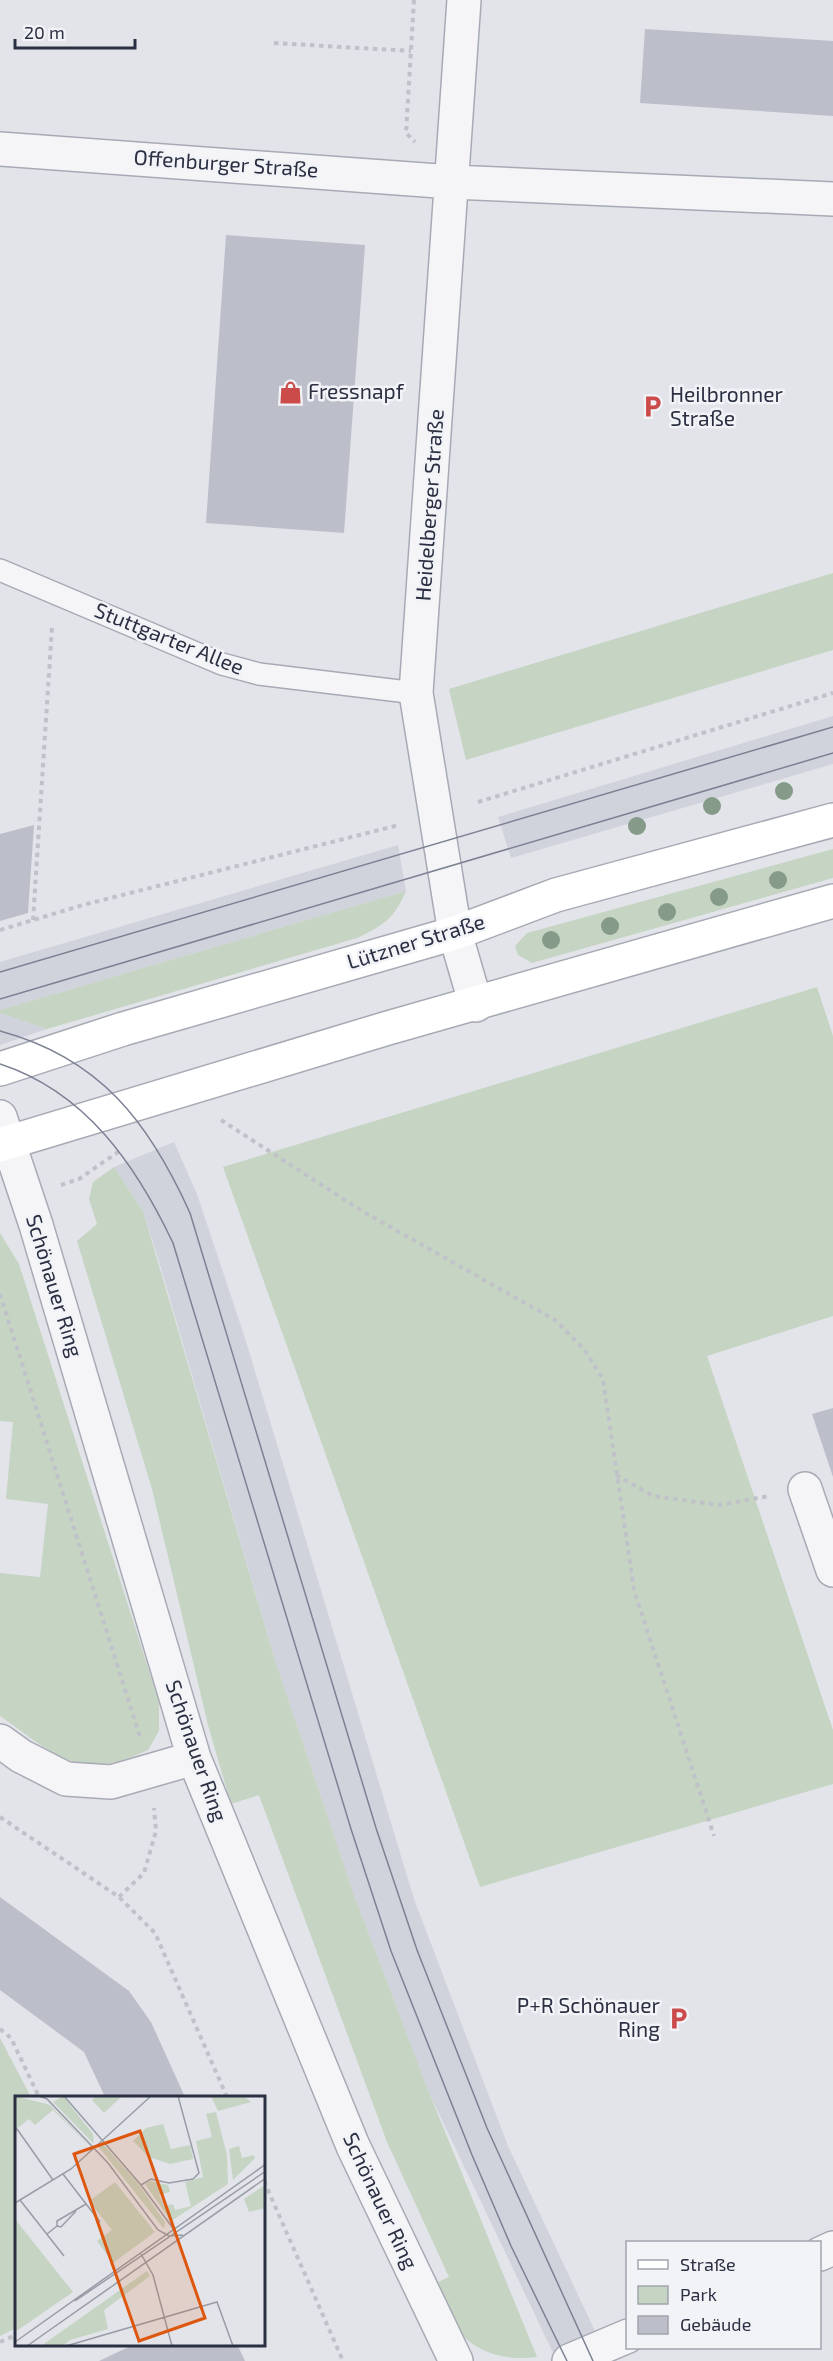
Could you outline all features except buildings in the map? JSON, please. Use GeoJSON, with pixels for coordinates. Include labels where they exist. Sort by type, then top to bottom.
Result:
{"type":"FeatureCollection","features":[{"type":"Feature","properties":{"kind":"main road","name":"Lützner Straße"},"geometry":{"type":"LineString","coordinates":[[0,1069],[123,1029],[455,933],[556,895],[833,820]]}},
{"type":"Feature","properties":{"kind":"main road"},"geometry":{"type":"LineString","coordinates":[[3,1135],[476,1005],[833,901]]}},
{"type":"Feature","properties":{"kind":"street","name":"Heidelberger Straße"},"geometry":{"type":"LineString","coordinates":[[464,0],[416,693],[455,933],[476,1005]]}},
{"type":"Feature","properties":{"kind":"street","name":"Offenburger Straße"},"geometry":{"type":"LineString","coordinates":[[0,149],[452,182]]}},
{"type":"Feature","properties":{"kind":"street"},"geometry":{"type":"LineString","coordinates":[[452,182],[833,199]]}},
{"type":"Feature","properties":{"kind":"street","name":"Schönauer Ring"},"geometry":{"type":"LineString","coordinates":[[3,1135],[36,1225],[194,1758],[353,2146],[456,2361]]}},
{"type":"Feature","properties":{"kind":"street"},"geometry":{"type":"LineString","coordinates":[[806,1489],[833,1569]]}},
{"type":"Feature","properties":{"kind":"street"},"geometry":{"type":"LineString","coordinates":[[0,1742],[21,1756],[66,1779],[111,1782],[194,1758]]}},
{"type":"Feature","properties":{"kind":"street"},"geometry":{"type":"LineString","coordinates":[[569,2361],[626,2336]]}},
{"type":"Feature","properties":{"kind":"lane","name":"Stuttgarter Allee"},"geometry":{"type":"LineString","coordinates":[[0,570],[222,664],[258,674],[416,693]]}},
{"type":"Feature","properties":{"kind":"path"},"geometry":{"type":"LineString","coordinates":[[414,0],[406,133],[452,182]]}},
{"type":"Feature","properties":{"kind":"path"},"geometry":{"type":"LineString","coordinates":[[274,43],[411,51]]}},
{"type":"Feature","properties":{"kind":"path"},"geometry":{"type":"LineString","coordinates":[[33,920],[54,593]]}},
{"type":"Feature","properties":{"kind":"path"},"geometry":{"type":"LineString","coordinates":[[478,802],[833,693]]}},
{"type":"Feature","properties":{"kind":"path"},"geometry":{"type":"LineString","coordinates":[[0,930],[399,825]]}},
{"type":"Feature","properties":{"kind":"path"},"geometry":{"type":"LineString","coordinates":[[220,1119],[362,1211],[555,1320],[584,1349],[603,1378],[615,1474],[634,1590],[714,1836]]}},
{"type":"Feature","properties":{"kind":"path"},"geometry":{"type":"LineString","coordinates":[[0,1294],[151,1770],[156,1831],[144,1873],[119,1897]]}},
{"type":"Feature","properties":{"kind":"path"},"geometry":{"type":"LineString","coordinates":[[615,1474],[653,1496],[720,1505],[806,1489]]}},
{"type":"Feature","properties":{"kind":"path"},"geometry":{"type":"LineString","coordinates":[[0,1816],[119,1897],[155,1933],[227,2096]]}},
{"type":"Feature","properties":{"kind":"path"},"geometry":{"type":"LineString","coordinates":[[0,2030],[11,2038],[39,2096]]}},
{"type":"Feature","properties":{"kind":"path"},"geometry":{"type":"LineString","coordinates":[[266,2186],[343,2361]]}},
{"type":"Feature","properties":{"kind":"path"},"geometry":{"type":"LineString","coordinates":[[0,2342],[15,2335]]}},
{"type":"Feature","properties":{"kind":"shaded area"},"geometry":{"type":"Polygon","coordinates":[[[833,716],[833,764],[511,858],[498,817],[833,716]]]}},
{"type":"Feature","properties":{"kind":"shaded area"},"geometry":{"type":"Polygon","coordinates":[[[398,845],[406,891],[0,1010],[0,962],[398,845]]]}},
{"type":"Feature","properties":{"kind":"shaded area"},"geometry":{"type":"Polygon","coordinates":[[[0,1013],[47,1029],[0,1045],[0,1013]]]}},
{"type":"Feature","properties":{"kind":"shaded area"},"geometry":{"type":"Polygon","coordinates":[[[174,1142],[197,1194],[245,1338],[414,1899],[508,2146],[609,2361],[557,2361],[430,2095],[354,1895],[274,1657],[143,1211],[114,1167],[174,1142]]]}},
{"type":"Feature","properties":{"kind":"green space"},"geometry":{"type":"Polygon","coordinates":[[[833,573],[833,650],[466,760],[449,689],[833,573]]]}},
{"type":"Feature","properties":{"kind":"green space"},"geometry":{"type":"Polygon","coordinates":[[[833,849],[833,878],[532,963],[518,955],[515,946],[527,933],[833,849]]]}},
{"type":"Feature","properties":{"kind":"green space"},"geometry":{"type":"Polygon","coordinates":[[[406,891],[387,920],[357,938],[47,1029],[0,1013],[0,1010],[406,891]]]}},
{"type":"Feature","properties":{"kind":"green space"},"geometry":{"type":"Polygon","coordinates":[[[817,987],[833,1036],[833,1316],[707,1356],[833,1730],[833,1784],[480,1887],[223,1167],[817,987]]]}},
{"type":"Feature","properties":{"kind":"green space"},"geometry":{"type":"Polygon","coordinates":[[[114,1167],[143,1211],[274,1657],[354,1895],[430,2095],[537,2357],[515,2358],[493,2354],[474,2345],[455,2325],[436,2283],[449,2277],[387,2142],[259,1795],[231,1804],[208,1725],[152,1489],[77,1241],[97,1224],[89,1199],[93,1182],[114,1167]]]}},
{"type":"Feature","properties":{"kind":"green space"},"geometry":{"type":"Polygon","coordinates":[[[0,1233],[19,1264],[159,1702],[159,1731],[148,1750],[124,1760],[103,1764],[85,1764],[69,1760],[53,1753],[0,1716],[0,1573],[40,1577],[48,1504],[6,1499],[13,1422],[0,1421],[0,1233]]]}},
{"type":"Feature","properties":{"kind":"green space"},"geometry":{"type":"Polygon","coordinates":[[[0,2038],[30,2096],[15,2096],[15,2328],[0,2336],[0,2038]]]}},
{"type":"Feature","properties":{"kind":"tram line"},"geometry":{"type":"LineString","coordinates":[[0,972],[833,727]]}},
{"type":"Feature","properties":{"kind":"tram line"},"geometry":{"type":"LineString","coordinates":[[0,999],[833,753]]}},
{"type":"Feature","properties":{"kind":"tram line"},"geometry":{"type":"LineString","coordinates":[[0,1031],[35,1043],[66,1058],[93,1076],[117,1098],[157,1150],[190,1213],[376,1828],[417,1950],[487,2128],[593,2361]]}},
{"type":"Feature","properties":{"kind":"tram line"},"geometry":{"type":"LineString","coordinates":[[0,1064],[31,1077],[58,1093],[83,1112],[125,1159],[173,1243],[351,1829],[391,1951],[472,2155],[511,2246],[567,2361]]}},
{"type":"Feature","properties":{"kind":"place","name":"Fressnapf"},"geometry":{"type":"Point","coordinates":[290,392]}},
{"type":"Feature","properties":{"kind":"place","name":"Heilbronner Straße"},"geometry":{"type":"Point","coordinates":[652,407]}},
{"type":"Feature","properties":{"kind":"place","name":"P+R Schönauer Ring"},"geometry":{"type":"Point","coordinates":[678,2018]}}]}
